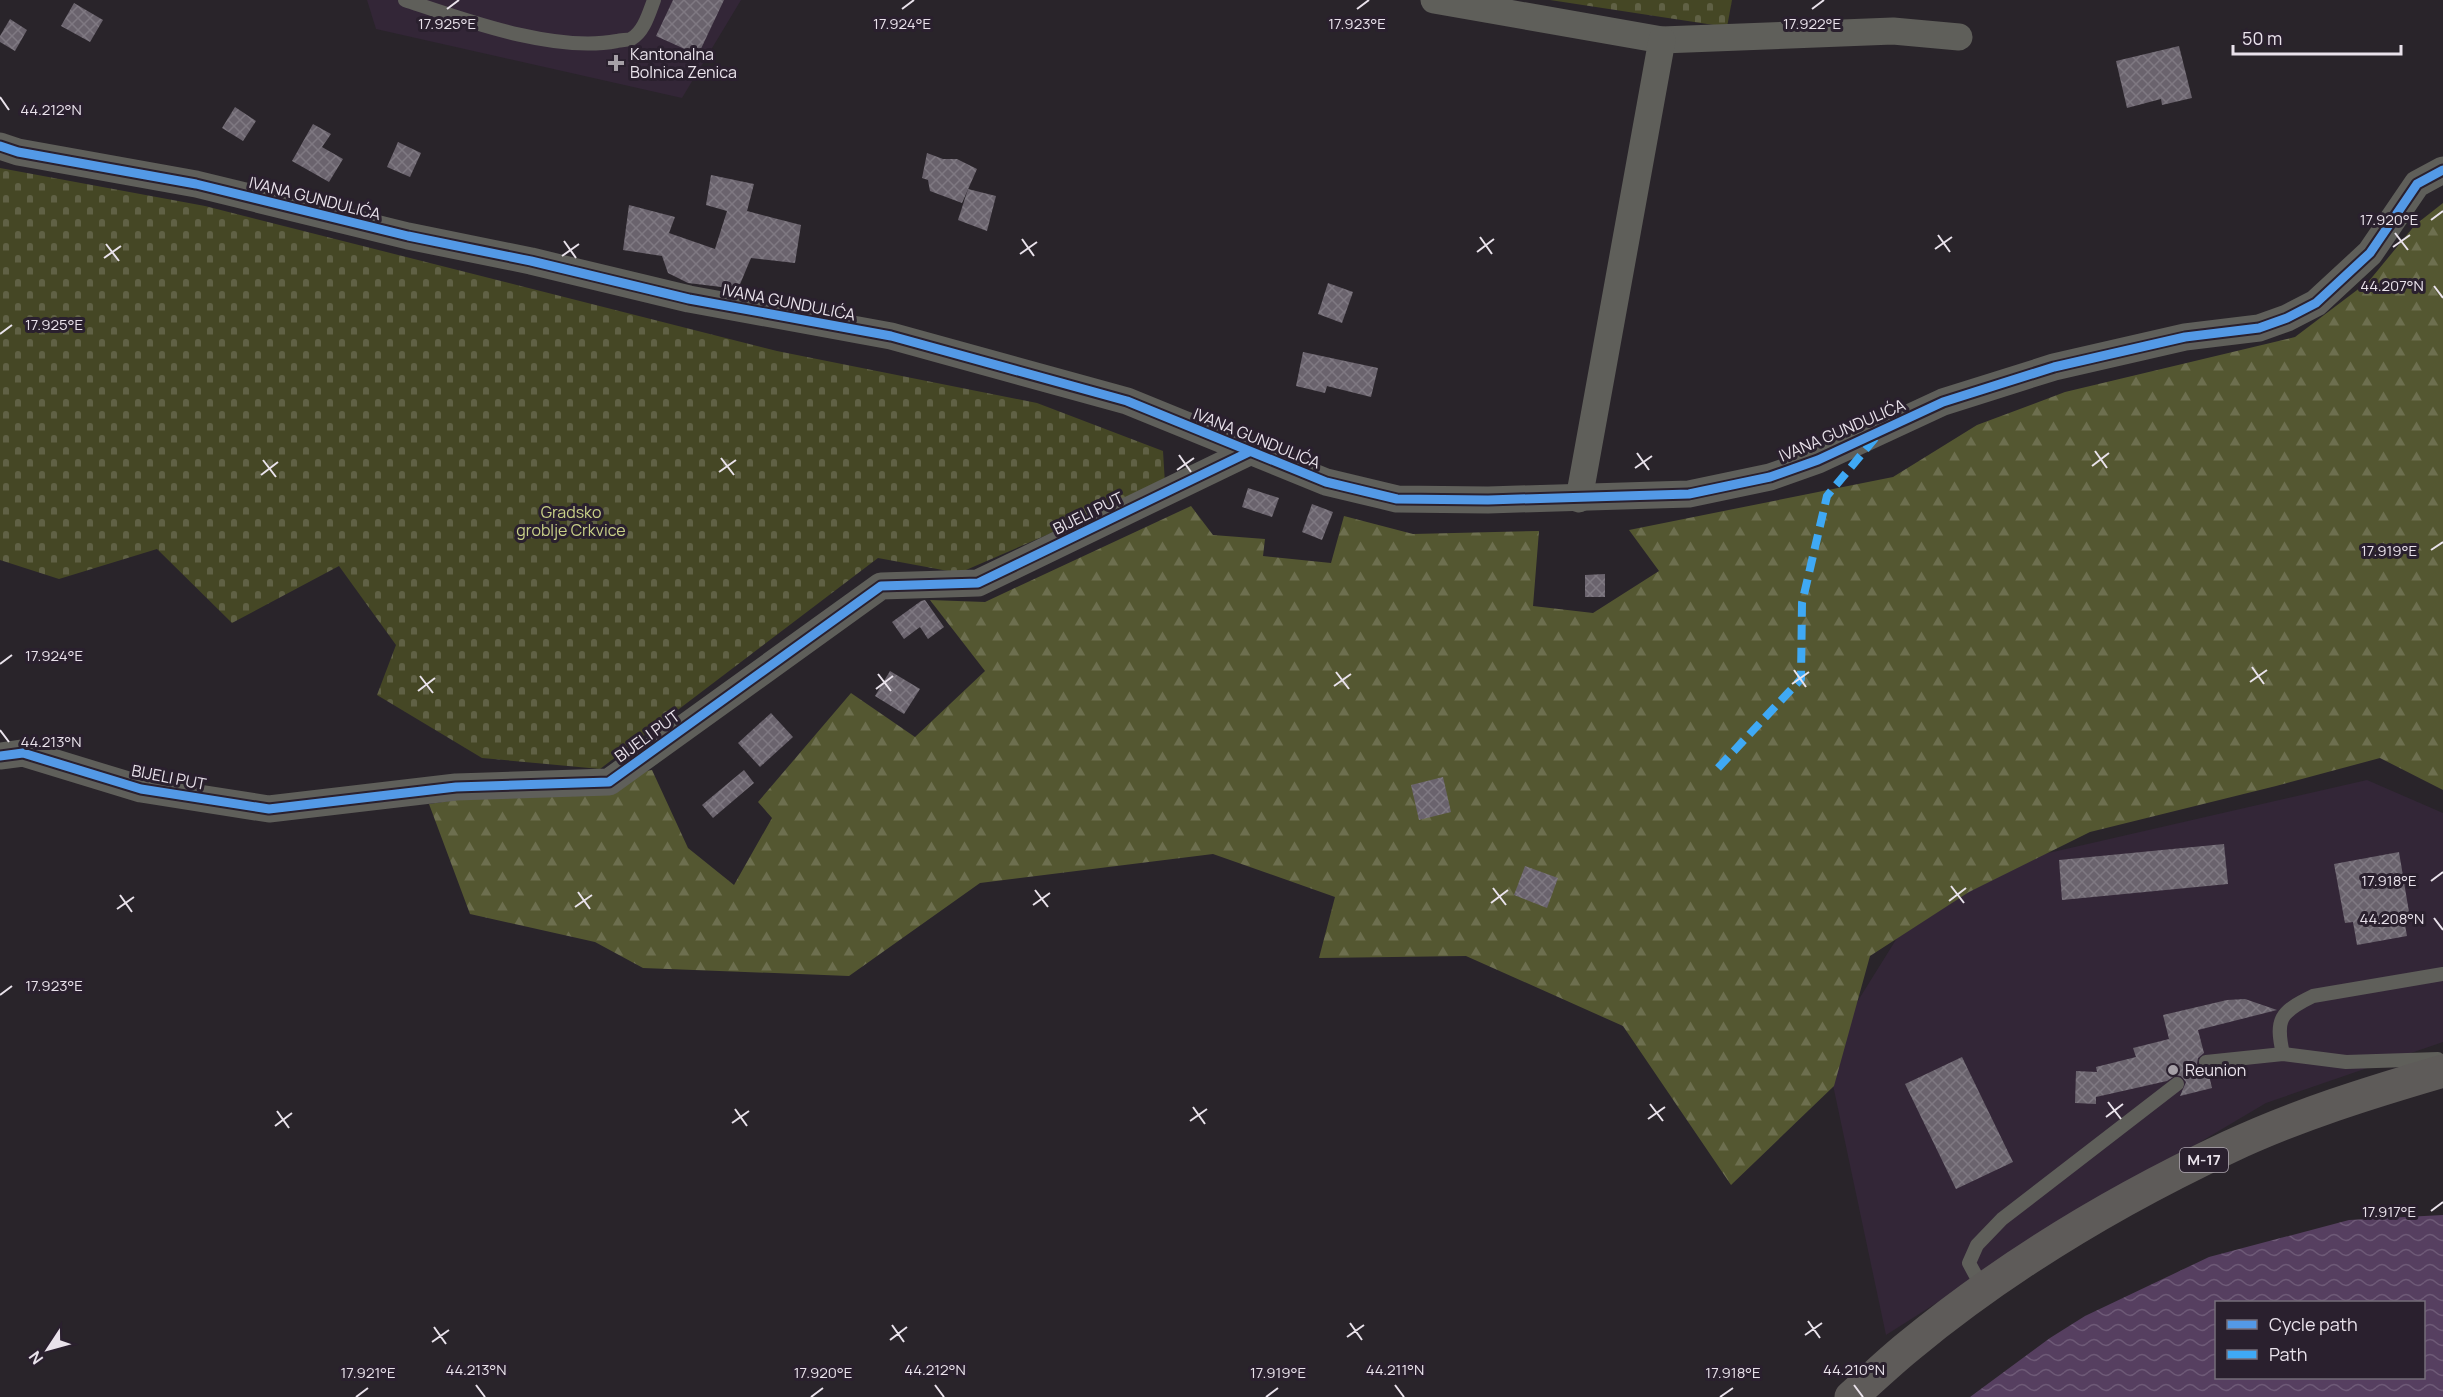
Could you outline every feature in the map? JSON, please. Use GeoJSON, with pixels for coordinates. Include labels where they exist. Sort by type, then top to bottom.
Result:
{"type":"FeatureCollection","features":[{"type":"Feature","properties":{"kind":"highway","name":"M-17"},"geometry":{"type":"LineString","coordinates":[[1851,1397],[1909,1346],[1983,1289],[2134,1195],[2230,1146],[2380,1089],[2443,1071]]}},
{"type":"Feature","properties":{"kind":"street"},"geometry":{"type":"LineString","coordinates":[[1434,0],[1662,40],[1893,31],[1959,37]]}},
{"type":"Feature","properties":{"kind":"street"},"geometry":{"type":"LineString","coordinates":[[1579,499],[1662,40]]}},
{"type":"Feature","properties":{"kind":"street","name":"IVANA GUNDULIĆA"},"geometry":{"type":"LineString","coordinates":[[0,146],[18,152],[196,184],[408,236],[531,261],[689,299],[891,336],[1127,401],[1326,482],[1397,499],[1579,499],[1689,494],[1770,477],[1818,460],[1943,402],[2054,367],[2185,337],[2259,327],[2287,318],[2316,303],[2370,253],[2417,183],[2443,170]]}},
{"type":"Feature","properties":{"kind":"street","name":"BIJELI PUT"},"geometry":{"type":"LineString","coordinates":[[0,756],[23,753],[141,789],[268,809],[456,787],[609,782],[881,586],[978,583],[1249,452]]}},
{"type":"Feature","properties":{"kind":"lane"},"geometry":{"type":"LineString","coordinates":[[405,0],[469,22],[562,43],[605,43],[631,39],[646,22],[654,0]]}},
{"type":"Feature","properties":{"kind":"lane"},"geometry":{"type":"LineString","coordinates":[[2283,1054],[2278,1032],[2281,1017],[2294,1005],[2313,996],[2443,974]]}},
{"type":"Feature","properties":{"kind":"lane"},"geometry":{"type":"LineString","coordinates":[[2206,1062],[2283,1054],[2346,1062],[2443,1058]]}},
{"type":"Feature","properties":{"kind":"lane"},"geometry":{"type":"LineString","coordinates":[[1983,1289],[1969,1263],[1977,1245],[2001,1219],[2177,1084]]}},
{"type":"Feature","properties":{"kind":"shaded area","name":"Kantonalna Bolnica Zenica"},"geometry":{"type":"Polygon","coordinates":[[[367,0],[741,0],[682,98],[376,29],[367,0]]]}},
{"type":"Feature","properties":{"kind":"shaded area"},"geometry":{"type":"Polygon","coordinates":[[[2367,780],[2443,813],[2443,1042],[2266,1103],[2050,1231],[1886,1335],[1826,1052],[1897,938],[2018,860],[2367,780]]]}},
{"type":"Feature","properties":{"kind":"green space"},"geometry":{"type":"Polygon","coordinates":[[[1550,0],[1732,0],[1727,27],[1550,0]]]}},
{"type":"Feature","properties":{"kind":"green space","name":"Gradsko groblje Crkvice"},"geometry":{"type":"Polygon","coordinates":[[[0,168],[205,206],[777,351],[1037,403],[1163,451],[1165,484],[959,573],[878,558],[600,769],[482,758],[377,695],[396,645],[339,566],[232,623],[157,549],[59,579],[0,560],[0,168]]]}},
{"type":"Feature","properties":{"kind":"green space"},"geometry":{"type":"Polygon","coordinates":[[[2443,203],[2443,790],[2380,758],[2090,832],[1969,892],[1870,956],[1834,1086],[1731,1185],[1623,1026],[1466,956],[1319,958],[1335,897],[1213,854],[980,883],[849,976],[643,968],[595,942],[470,914],[429,804],[652,770],[688,848],[734,885],[772,818],[758,802],[851,693],[915,737],[985,671],[930,600],[985,602],[1191,506],[1213,535],[1265,539],[1263,556],[1331,563],[1344,516],[1413,534],[1539,531],[1533,606],[1593,613],[1659,571],[1629,530],[1893,477],[1977,425],[2065,392],[2295,337],[2369,281],[2415,225],[2443,203]]]}},
{"type":"Feature","properties":{"kind":"water"},"geometry":{"type":"Polygon","coordinates":[[[2443,1215],[2443,1397],[1970,1397],[2050,1338],[2085,1316],[2209,1257],[2349,1220],[2443,1215]]]}},
{"type":"Feature","properties":{"kind":"building"},"geometry":{"type":"Polygon","coordinates":[[[673,0],[724,0],[698,55],[656,36],[673,0]]]}},
{"type":"Feature","properties":{"kind":"building"},"geometry":{"type":"Polygon","coordinates":[[[74,3],[103,20],[90,42],[61,26],[74,3]]]}},
{"type":"Feature","properties":{"kind":"building"},"geometry":{"type":"Polygon","coordinates":[[[10,19],[27,30],[15,51],[0,42],[0,36],[10,19]]]}},
{"type":"Feature","properties":{"kind":"building"},"geometry":{"type":"Polygon","coordinates":[[[2179,46],[2192,98],[2162,105],[2161,99],[2127,108],[2116,61],[2179,46]]]}},
{"type":"Feature","properties":{"kind":"building"},"geometry":{"type":"Polygon","coordinates":[[[235,107],[256,121],[243,141],[222,128],[235,107]]]}},
{"type":"Feature","properties":{"kind":"building"},"geometry":{"type":"Polygon","coordinates":[[[313,124],[331,134],[322,147],[343,159],[329,182],[292,161],[313,124]]]}},
{"type":"Feature","properties":{"kind":"building"},"geometry":{"type":"Polygon","coordinates":[[[398,142],[421,153],[410,177],[387,167],[398,142]]]}},
{"type":"Feature","properties":{"kind":"building"},"geometry":{"type":"Polygon","coordinates":[[[927,153],[943,159],[957,159],[977,169],[962,203],[930,191],[928,180],[922,178],[927,153]]]}},
{"type":"Feature","properties":{"kind":"building"},"geometry":{"type":"Polygon","coordinates":[[[711,175],[754,184],[747,211],[801,225],[795,263],[751,258],[738,289],[688,283],[668,273],[662,256],[623,250],[629,205],[675,217],[669,233],[715,249],[727,211],[706,205],[711,175]]]}},
{"type":"Feature","properties":{"kind":"building"},"geometry":{"type":"Polygon","coordinates":[[[968,189],[996,196],[987,231],[958,220],[968,189]]]}},
{"type":"Feature","properties":{"kind":"building"},"geometry":{"type":"Polygon","coordinates":[[[1328,283],[1353,292],[1342,323],[1318,314],[1328,283]]]}},
{"type":"Feature","properties":{"kind":"building"},"geometry":{"type":"Polygon","coordinates":[[[1303,352],[1378,368],[1371,397],[1327,386],[1325,393],[1296,386],[1303,352]]]}},
{"type":"Feature","properties":{"kind":"building"},"geometry":{"type":"Polygon","coordinates":[[[1248,488],[1279,498],[1272,517],[1242,507],[1248,488]]]}},
{"type":"Feature","properties":{"kind":"building"},"geometry":{"type":"Polygon","coordinates":[[[1312,504],[1333,512],[1322,540],[1302,532],[1312,504]]]}},
{"type":"Feature","properties":{"kind":"building"},"geometry":{"type":"Polygon","coordinates":[[[1605,574],[1605,597],[1585,597],[1585,575],[1605,574]]]}},
{"type":"Feature","properties":{"kind":"building"},"geometry":{"type":"Polygon","coordinates":[[[925,600],[944,627],[928,639],[920,627],[904,639],[892,622],[925,600]]]}},
{"type":"Feature","properties":{"kind":"building"},"geometry":{"type":"Polygon","coordinates":[[[890,671],[920,689],[904,714],[875,696],[890,671]]]}},
{"type":"Feature","properties":{"kind":"building"},"geometry":{"type":"Polygon","coordinates":[[[771,713],[793,737],[760,767],[738,743],[771,713]]]}},
{"type":"Feature","properties":{"kind":"building"},"geometry":{"type":"Polygon","coordinates":[[[744,770],[754,783],[713,818],[702,805],[744,770]]]}},
{"type":"Feature","properties":{"kind":"building"},"geometry":{"type":"Polygon","coordinates":[[[1443,777],[1451,812],[1419,820],[1411,785],[1443,777]]]}},
{"type":"Feature","properties":{"kind":"building"},"geometry":{"type":"Polygon","coordinates":[[[2224,844],[2228,884],[2062,900],[2059,860],[2224,844]]]}},
{"type":"Feature","properties":{"kind":"building"},"geometry":{"type":"Polygon","coordinates":[[[2399,852],[2409,912],[2403,913],[2407,936],[2357,945],[2353,922],[2345,923],[2334,864],[2399,852]]]}},
{"type":"Feature","properties":{"kind":"building"},"geometry":{"type":"Polygon","coordinates":[[[1525,866],[1558,878],[1547,908],[1514,895],[1525,866]]]}},
{"type":"Feature","properties":{"kind":"building"},"geometry":{"type":"Polygon","coordinates":[[[2245,999],[2277,1010],[2198,1030],[2204,1053],[2198,1058],[2197,1064],[2202,1070],[2208,1071],[2212,1088],[2180,1096],[2186,1082],[2181,1076],[2176,1075],[2167,1081],[2096,1097],[2096,1104],[2075,1103],[2076,1071],[2097,1072],[2096,1067],[2136,1057],[2133,1048],[2169,1039],[2163,1015],[2227,1000],[2245,999]]]}},
{"type":"Feature","properties":{"kind":"building"},"geometry":{"type":"Polygon","coordinates":[[[1962,1057],[2013,1162],[1956,1189],[1905,1084],[1962,1057]]]}},
{"type":"Feature","properties":{"kind":"marked path"},"geometry":{"type":"LineString","coordinates":[[1718,768],[1801,679],[1802,603],[1827,496],[1876,437]]}},
{"type":"Feature","properties":{"kind":"cycle path"},"geometry":{"type":"LineString","coordinates":[[0,146],[18,152],[196,184],[408,236],[531,261],[689,299],[891,336],[1127,401],[1326,482],[1397,499],[1488,500],[1689,494],[1770,477],[1818,460],[1943,402],[2054,367],[2185,337],[2259,328],[2287,318],[2316,303],[2370,253],[2417,184],[2443,170]]}},
{"type":"Feature","properties":{"kind":"cycle path"},"geometry":{"type":"LineString","coordinates":[[0,756],[23,753],[141,789],[269,809],[456,787],[609,782],[881,586],[978,583],[1249,452]]}},
{"type":"Feature","properties":{"kind":"place","name":"Kantonalna Bolnica Zenica"},"geometry":{"type":"Point","coordinates":[616,63]}},
{"type":"Feature","properties":{"kind":"place","name":"Reunion"},"geometry":{"type":"Point","coordinates":[2173,1070]}}]}
